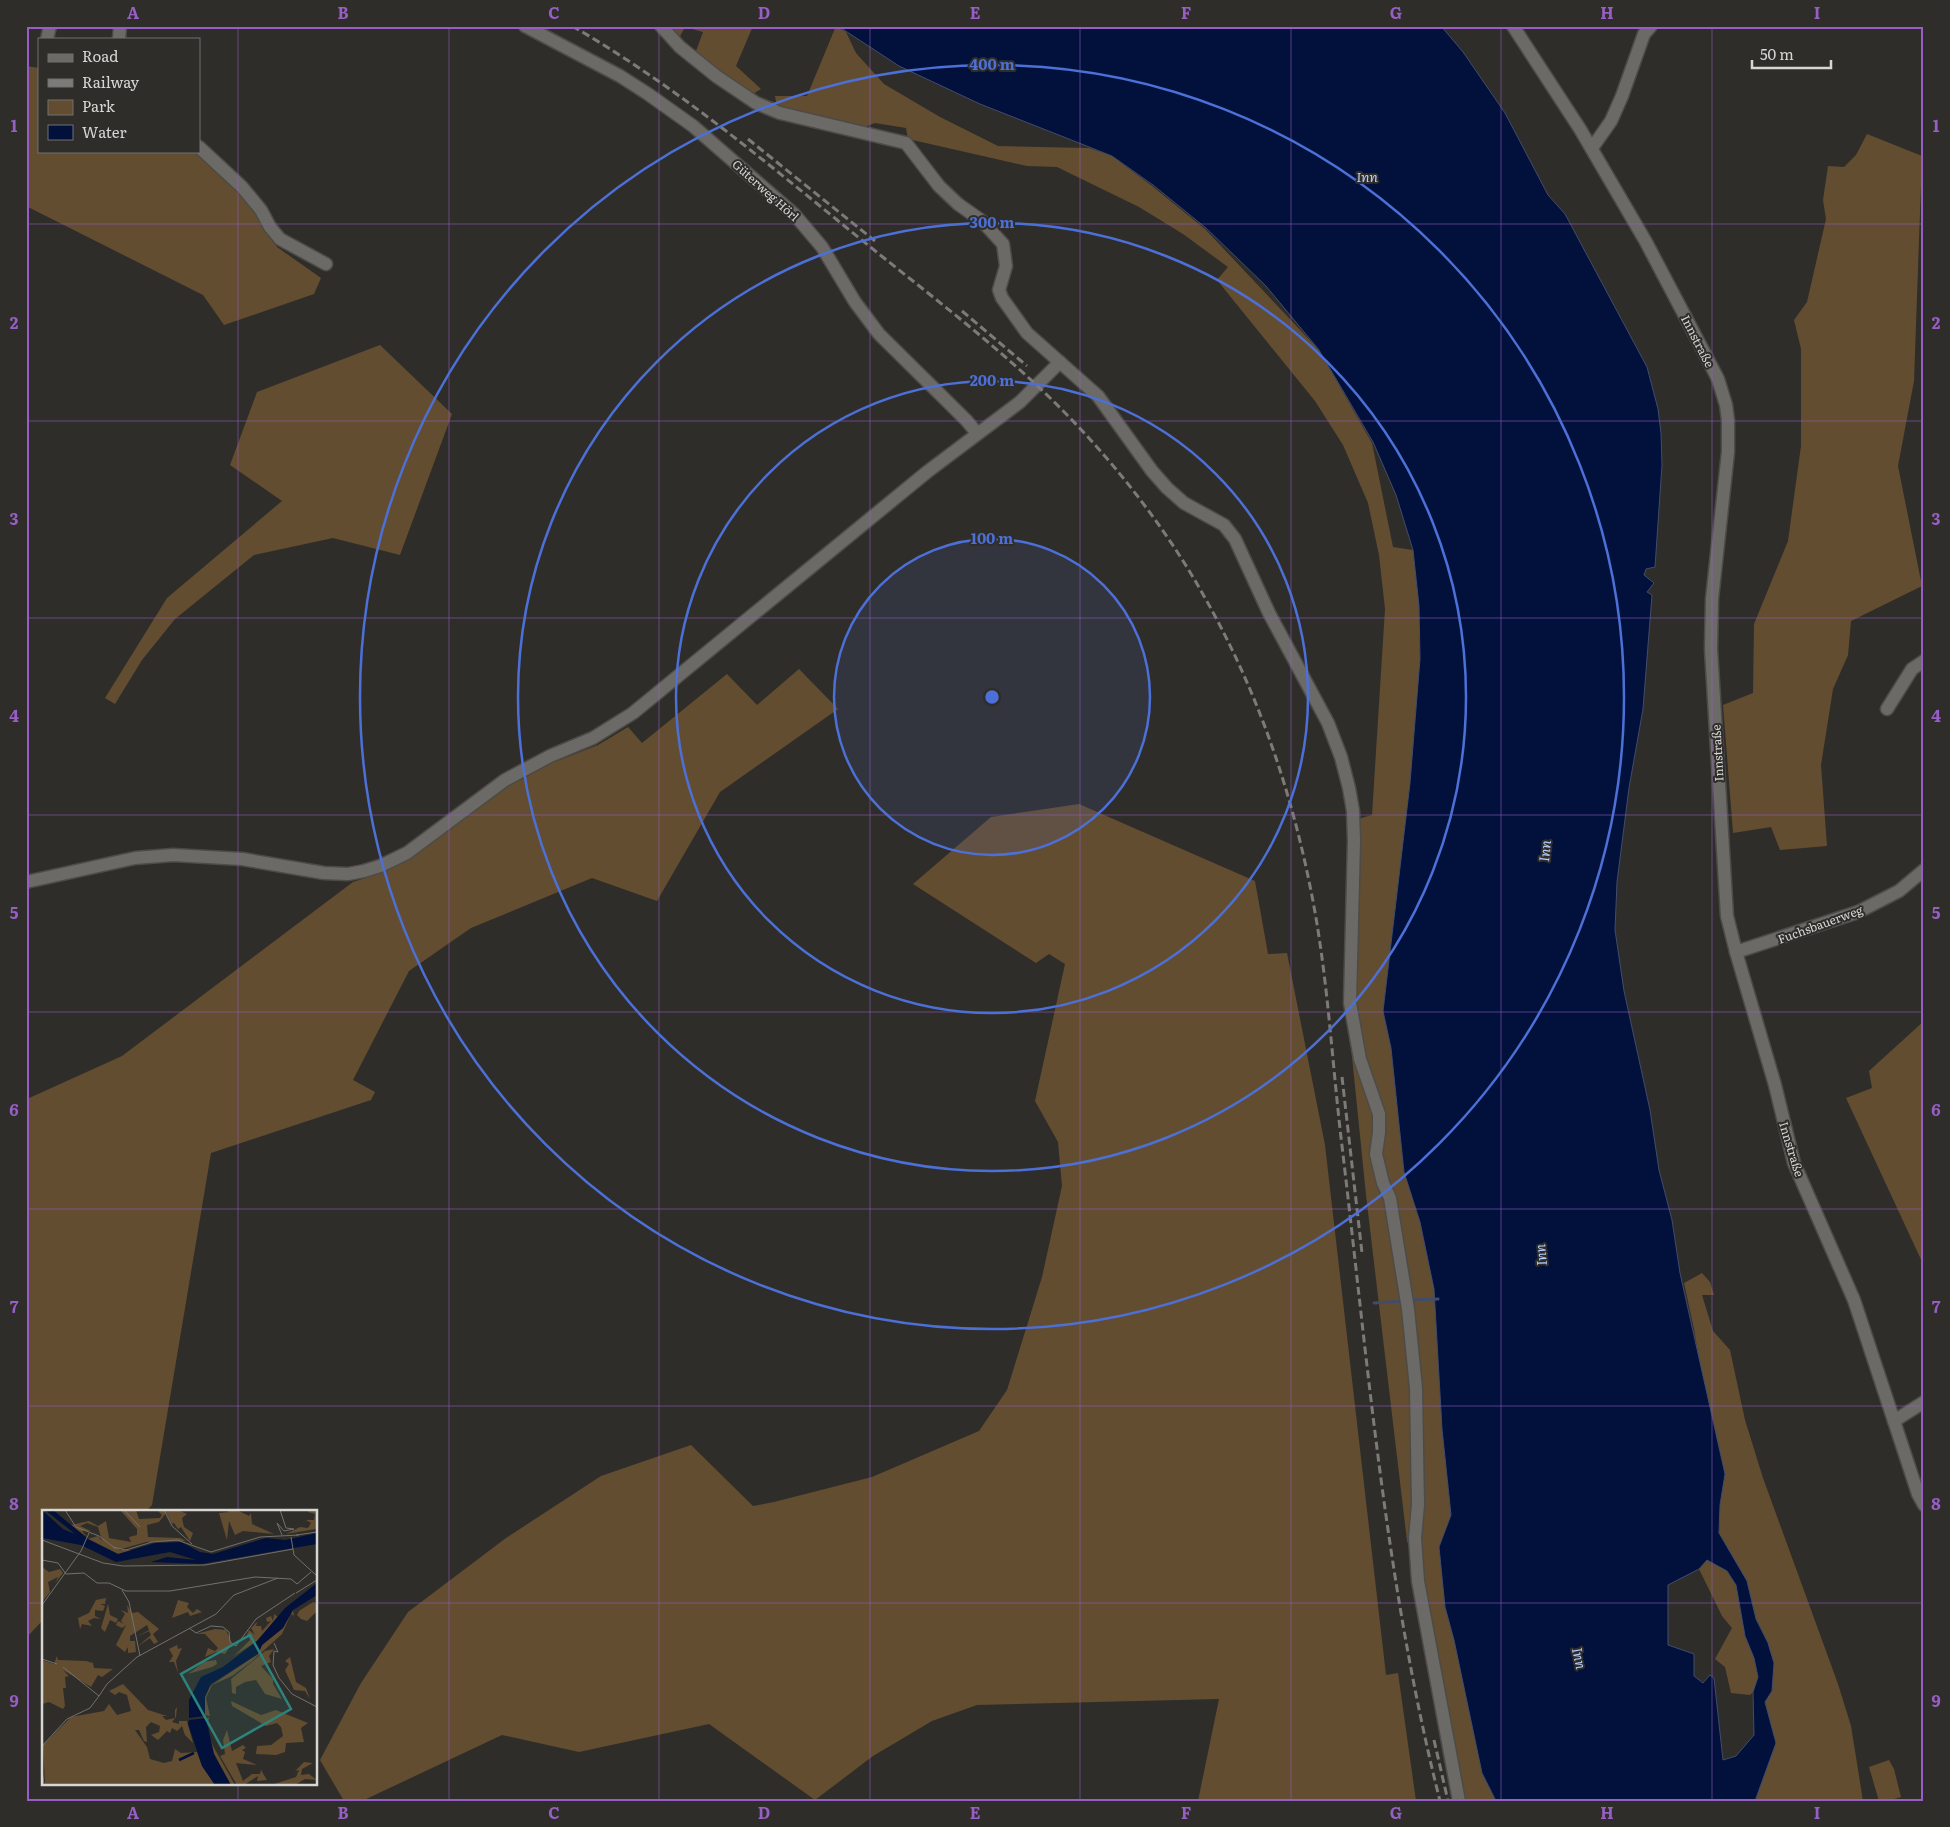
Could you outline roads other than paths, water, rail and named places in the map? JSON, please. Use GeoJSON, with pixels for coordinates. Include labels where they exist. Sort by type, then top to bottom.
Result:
{"type":"FeatureCollection","features":[{"type":"Feature","properties":{"kind":"street","name":"Güterweg Hörl"},"geometry":{"type":"LineString","coordinates":[[525,26],[620,76],[648,94],[693,126],[794,214],[822,247],[855,302],[879,334],[966,420],[977,434]]}},
{"type":"Feature","properties":{"kind":"street"},"geometry":{"type":"LineString","coordinates":[[662,26],[680,47],[716,76],[756,103],[780,113],[906,143],[939,186],[958,204],[982,221],[1003,244],[1006,266],[999,290],[1002,298],[1027,333],[1098,396],[1152,471],[1167,488],[1184,502],[1224,525],[1235,539],[1269,613],[1328,724],[1341,757],[1353,811],[1350,1003],[1360,1059],[1378,1114],[1380,1133],[1376,1154],[1383,1183],[1390,1198],[1408,1309],[1418,1429],[1418,1504],[1415,1538],[1418,1581],[1459,1801]]}},
{"type":"Feature","properties":{"kind":"street","name":"Innstraße"},"geometry":{"type":"LineString","coordinates":[[1513,26],[1592,148],[1684,313],[1718,379],[1726,405],[1728,452],[1712,599],[1711,649],[1727,916],[1775,1085],[1794,1164],[1854,1300],[1918,1494],[1924,1505]]}},
{"type":"Feature","properties":{"kind":"street"},"geometry":{"type":"LineString","coordinates":[[1592,148],[1610,121],[1622,96],[1644,34],[1651,26]]}},
{"type":"Feature","properties":{"kind":"street"},"geometry":{"type":"LineString","coordinates":[[200,148],[242,188],[261,210],[270,227],[280,239],[326,264]]}},
{"type":"Feature","properties":{"kind":"street"},"geometry":{"type":"LineString","coordinates":[[26,882],[125,859],[173,855],[242,859],[324,873],[348,874],[380,866],[407,853],[506,780],[550,756],[593,738],[633,713],[919,478],[1020,402],[1060,362]]}},
{"type":"Feature","properties":{"kind":"street"},"geometry":{"type":"LineString","coordinates":[[1887,709],[1912,669],[1924,661]]}},
{"type":"Feature","properties":{"kind":"street","name":"Fuchsbauerweg"},"geometry":{"type":"LineString","coordinates":[[1736,952],[1858,912],[1899,891],[1924,870]]}},
{"type":"Feature","properties":{"kind":"street"},"geometry":{"type":"LineString","coordinates":[[1894,1421],[1924,1402]]}},
{"type":"Feature","properties":{"kind":"water","name":"Inn"},"geometry":{"type":"Polygon","coordinates":[[[838,26],[1441,26],[1463,52],[1505,113],[1548,195],[1565,214],[1647,367],[1658,409],[1662,465],[1655,567],[1646,569],[1644,575],[1654,583],[1647,592],[1652,595],[1643,709],[1629,788],[1617,882],[1615,930],[1624,991],[1650,1110],[1659,1170],[1672,1220],[1680,1273],[1725,1474],[1720,1505],[1719,1533],[1747,1581],[1756,1619],[1768,1643],[1774,1663],[1772,1691],[1765,1702],[1776,1743],[1755,1801],[1496,1801],[1482,1773],[1454,1640],[1445,1607],[1439,1547],[1451,1515],[1442,1429],[1434,1289],[1420,1222],[1404,1172],[1391,1048],[1383,1011],[1410,783],[1420,659],[1419,606],[1413,550],[1396,495],[1373,442],[1319,350],[1266,286],[1206,228],[1153,185],[1112,156],[980,104],[899,66],[838,26]],[[1707,1560],[1699,1569],[1668,1585],[1668,1645],[1694,1654],[1694,1676],[1703,1683],[1710,1675],[1714,1678],[1723,1760],[1736,1756],[1754,1735],[1753,1692],[1758,1677],[1754,1658],[1745,1636],[1736,1585],[1727,1571],[1707,1560]]]}},
{"type":"Feature","properties":{"kind":"waterway"},"geometry":{"type":"LineString","coordinates":[[1410,1300],[1438,1299]]}},
{"type":"Feature","properties":{"kind":"waterway"},"geometry":{"type":"LineString","coordinates":[[1374,1303],[1403,1301]]}},
{"type":"Feature","properties":{"kind":"railway"},"geometry":{"type":"LineString","coordinates":[[572,26],[654,78],[771,166],[958,317],[1030,379],[1094,443],[1133,490],[1185,564],[1229,643],[1264,724],[1279,766],[1303,852],[1312,896],[1326,989],[1380,1475],[1406,1639],[1421,1720],[1440,1801]]}},
{"type":"Feature","properties":{"kind":"railway"},"geometry":{"type":"LineString","coordinates":[[748,139],[875,241]]}},
{"type":"Feature","properties":{"kind":"railway"},"geometry":{"type":"LineString","coordinates":[[962,311],[1027,366]]}},
{"type":"Feature","properties":{"kind":"railway"},"geometry":{"type":"LineString","coordinates":[[1342,1077],[1362,1253]]}},
{"type":"Feature","properties":{"kind":"railway"},"geometry":{"type":"LineString","coordinates":[[1434,1740],[1448,1801]]}}]}
